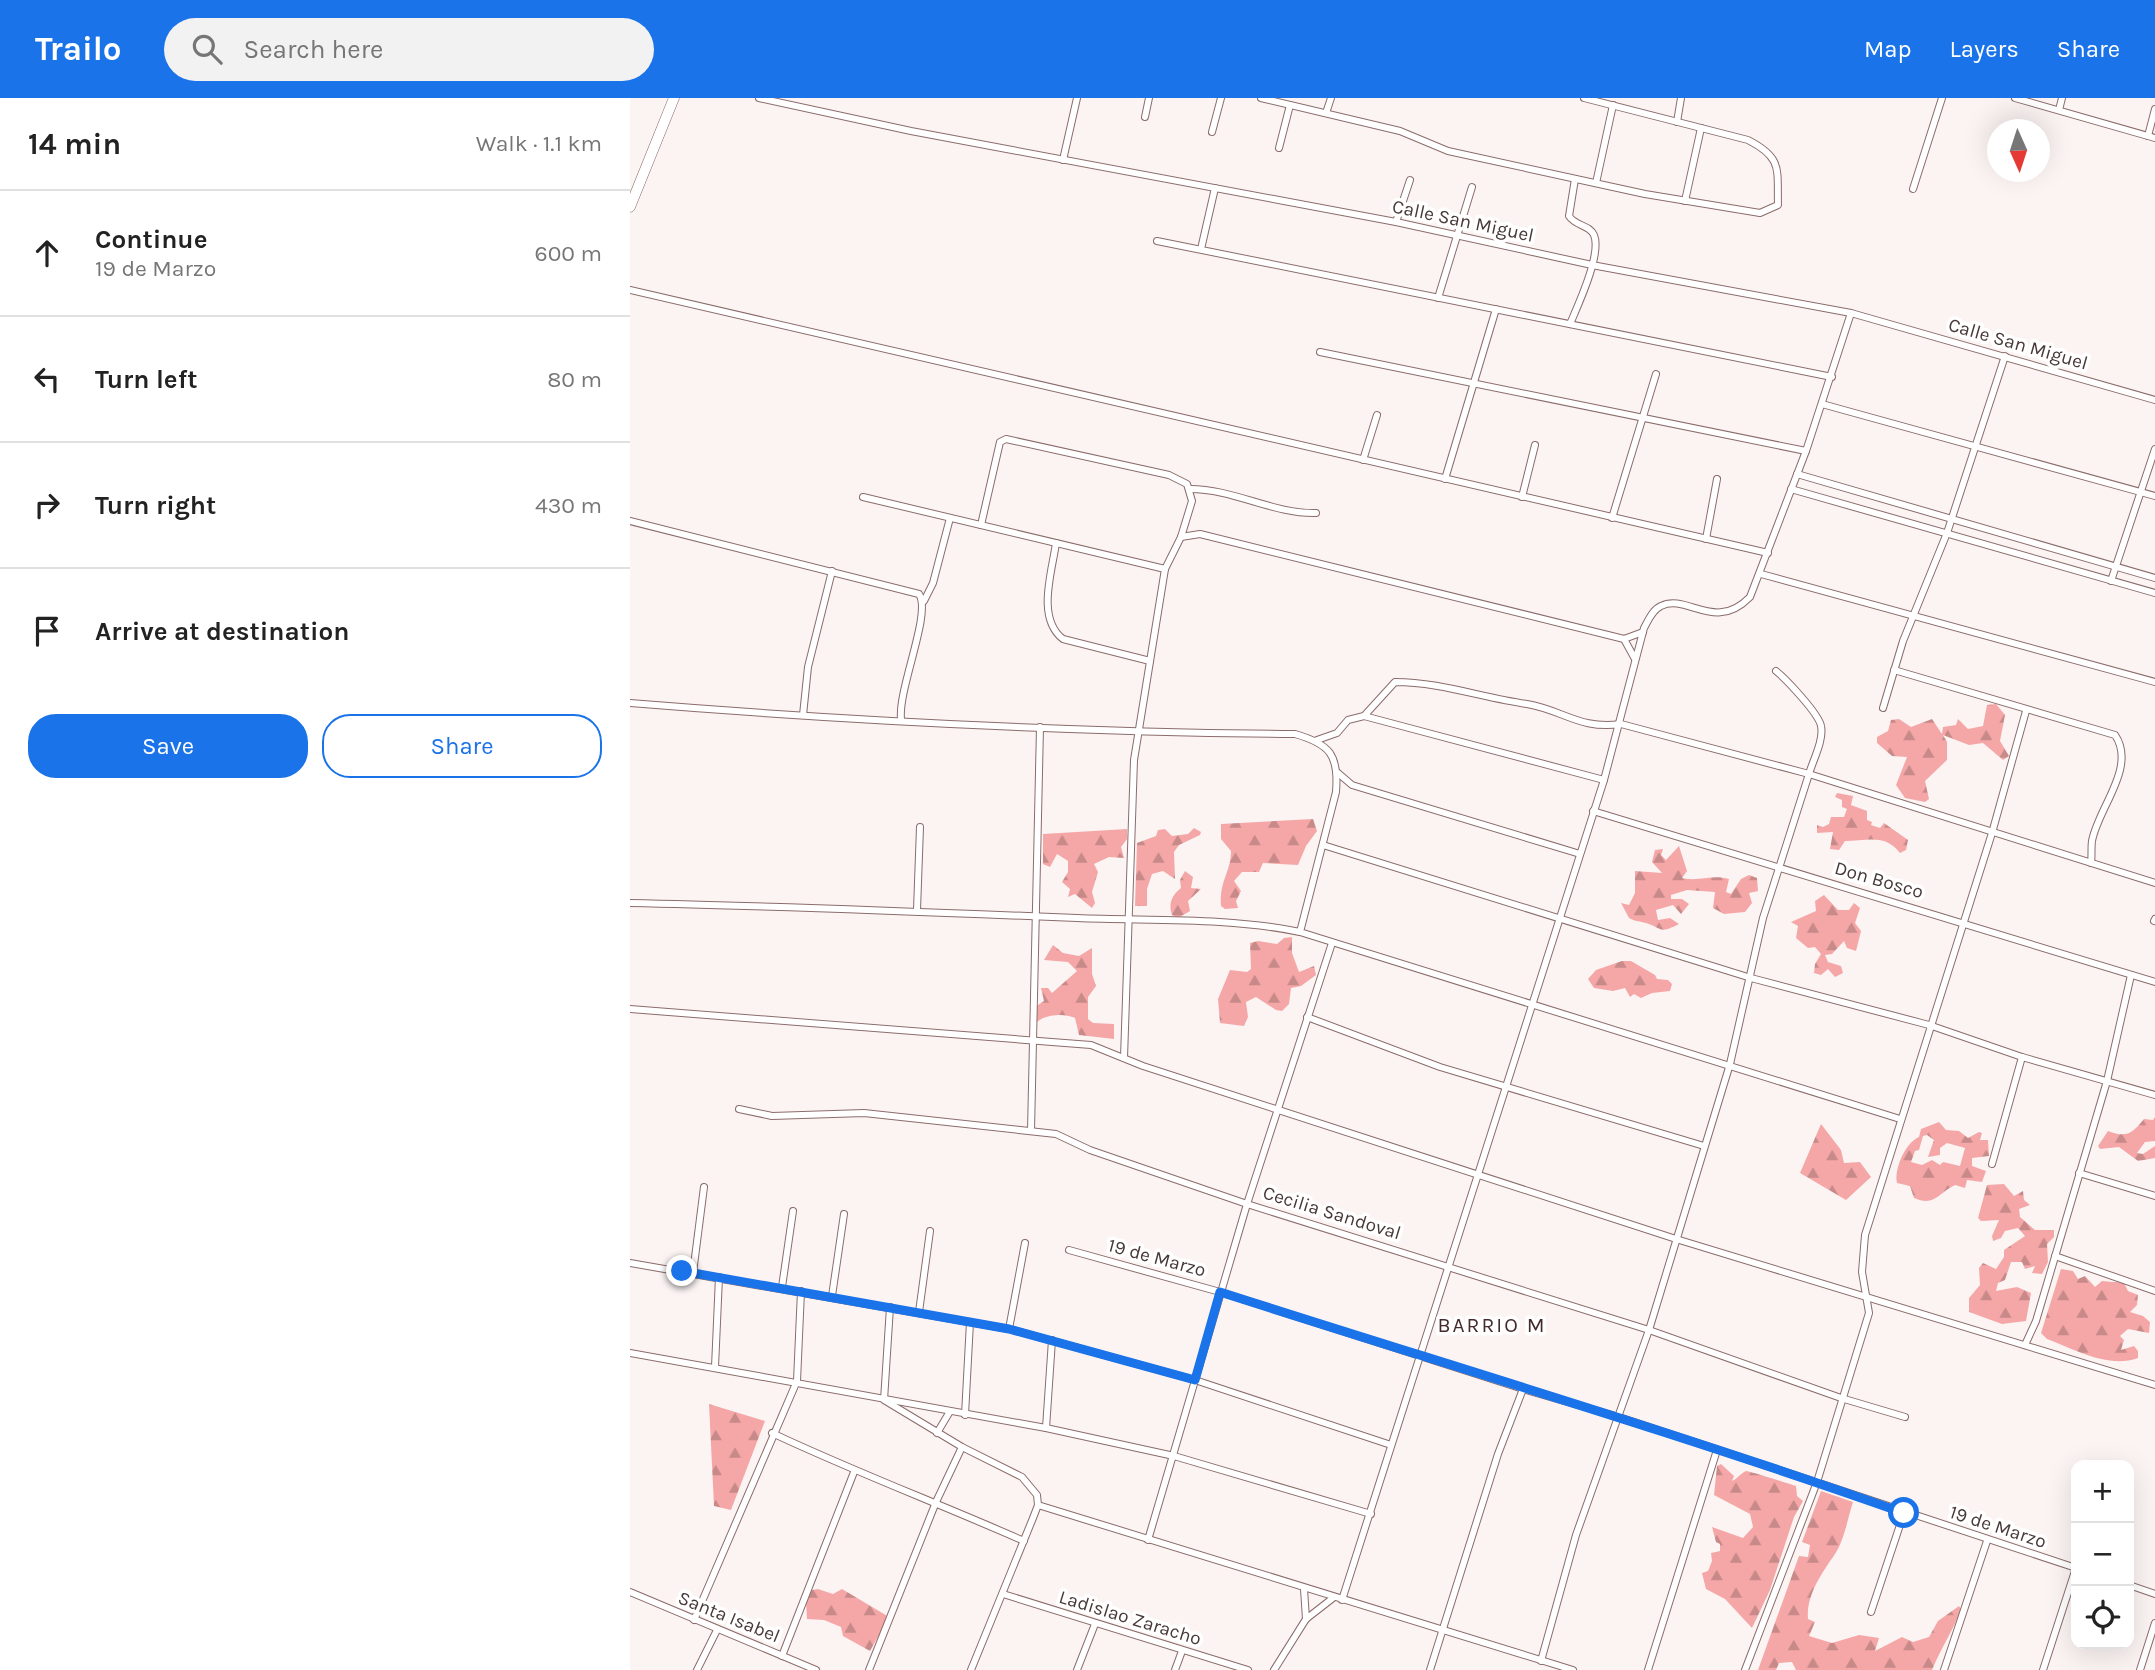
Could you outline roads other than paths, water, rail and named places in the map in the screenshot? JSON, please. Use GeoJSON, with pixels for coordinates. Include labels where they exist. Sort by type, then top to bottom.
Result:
{"type":"FeatureCollection","features":[{"type":"Feature","properties":{"kind":"main road"},"geometry":{"type":"LineString","coordinates":[[630,207],[674,98]]}},
{"type":"Feature","properties":{"kind":"street","name":"Calle San Miguel"},"geometry":{"type":"LineString","coordinates":[[759,98],[911,131],[1396,222],[1592,265],[1851,313],[2155,400]]}},
{"type":"Feature","properties":{"kind":"street"},"geometry":{"type":"LineString","coordinates":[[1063,160],[1077,98]]}},
{"type":"Feature","properties":{"kind":"street"},"geometry":{"type":"LineString","coordinates":[[1145,117],[1149,98]]}},
{"type":"Feature","properties":{"kind":"street"},"geometry":{"type":"LineString","coordinates":[[1212,132],[1221,98]]}},
{"type":"Feature","properties":{"kind":"street"},"geometry":{"type":"LineString","coordinates":[[1261,98],[1401,131],[1448,151],[1575,179],[1760,213],[1778,205],[1777,167],[1769,151],[1748,140],[1584,98]]}},
{"type":"Feature","properties":{"kind":"street"},"geometry":{"type":"LineString","coordinates":[[1326,113],[1331,98]]}},
{"type":"Feature","properties":{"kind":"street"},"geometry":{"type":"LineString","coordinates":[[1677,122],[1681,98]]}},
{"type":"Feature","properties":{"kind":"street"},"geometry":{"type":"LineString","coordinates":[[1913,188],[1942,98]]}},
{"type":"Feature","properties":{"kind":"street"},"geometry":{"type":"LineString","coordinates":[[2015,98],[2152,137],[2155,110]]}},
{"type":"Feature","properties":{"kind":"street"},"geometry":{"type":"LineString","coordinates":[[2059,110],[2062,98]]}},
{"type":"Feature","properties":{"kind":"street"},"geometry":{"type":"LineString","coordinates":[[1279,148],[1290,104]]}},
{"type":"Feature","properties":{"kind":"street"},"geometry":{"type":"LineString","coordinates":[[1596,183],[1613,106]]}},
{"type":"Feature","properties":{"kind":"street"},"geometry":{"type":"LineString","coordinates":[[1685,201],[1701,128]]}},
{"type":"Feature","properties":{"kind":"street"},"geometry":{"type":"LineString","coordinates":[[1570,324],[1592,265],[1595,237],[1590,229],[1574,224],[1569,216],[1575,179]]}},
{"type":"Feature","properties":{"kind":"street"},"geometry":{"type":"LineString","coordinates":[[1396,222],[1410,180]]}},
{"type":"Feature","properties":{"kind":"street"},"geometry":{"type":"LineString","coordinates":[[1438,298],[1472,187]]}},
{"type":"Feature","properties":{"kind":"street"},"geometry":{"type":"LineString","coordinates":[[1200,249],[1215,188]]}},
{"type":"Feature","properties":{"kind":"street"},"geometry":{"type":"LineString","coordinates":[[1157,241],[1832,377]]}},
{"type":"Feature","properties":{"kind":"street"},"geometry":{"type":"LineString","coordinates":[[630,290],[1768,554]]}},
{"type":"Feature","properties":{"kind":"street"},"geometry":{"type":"LineString","coordinates":[[1445,479],[1496,309]]}},
{"type":"Feature","properties":{"kind":"street"},"geometry":{"type":"LineString","coordinates":[[1342,1600],[1447,1265],[1476,1176],[1485,1161],[1604,780],[1621,724],[1643,632],[1655,610],[1667,604],[1717,613],[1741,606],[1750,597],[1806,451],[1851,313]]}},
{"type":"Feature","properties":{"kind":"street"},"geometry":{"type":"LineString","coordinates":[[1320,352],[1641,420],[1806,451]]}},
{"type":"Feature","properties":{"kind":"street"},"geometry":{"type":"LineString","coordinates":[[1884,708],[1914,615],[1947,533],[2005,356]]}},
{"type":"Feature","properties":{"kind":"street"},"geometry":{"type":"LineString","coordinates":[[1612,518],[1656,374]]}},
{"type":"Feature","properties":{"kind":"street"},"geometry":{"type":"LineString","coordinates":[[1822,404],[1977,444],[2155,496]]}},
{"type":"Feature","properties":{"kind":"street"},"geometry":{"type":"LineString","coordinates":[[1363,460],[1377,415]]}},
{"type":"Feature","properties":{"kind":"street"},"geometry":{"type":"LineString","coordinates":[[981,525],[1000,442],[1006,439],[1169,475],[1190,489],[1233,493],[1283,509],[1316,513]]}},
{"type":"Feature","properties":{"kind":"street"},"geometry":{"type":"LineString","coordinates":[[1522,497],[1535,445]]}},
{"type":"Feature","properties":{"kind":"street"},"geometry":{"type":"LineString","coordinates":[[2111,580],[2155,449]]}},
{"type":"Feature","properties":{"kind":"street"},"geometry":{"type":"LineString","coordinates":[[1797,474],[2155,578]]}},
{"type":"Feature","properties":{"kind":"street"},"geometry":{"type":"LineString","coordinates":[[1706,539],[1717,480]]}},
{"type":"Feature","properties":{"kind":"street"},"geometry":{"type":"LineString","coordinates":[[1124,1058],[1138,733],[1165,569],[1187,522],[1192,501],[1190,489]]}},
{"type":"Feature","properties":{"kind":"street"},"geometry":{"type":"LineString","coordinates":[[1791,489],[2155,593]]}},
{"type":"Feature","properties":{"kind":"street"},"geometry":{"type":"LineString","coordinates":[[863,497],[1165,569]]}},
{"type":"Feature","properties":{"kind":"street"},"geometry":{"type":"LineString","coordinates":[[901,719],[899,702],[924,601],[933,583],[950,518]]}},
{"type":"Feature","properties":{"kind":"street"},"geometry":{"type":"LineString","coordinates":[[630,521],[919,594],[924,601]]}},
{"type":"Feature","properties":{"kind":"street"},"geometry":{"type":"LineString","coordinates":[[1187,522],[1200,534]]}},
{"type":"Feature","properties":{"kind":"street"},"geometry":{"type":"LineString","coordinates":[[1181,537],[1200,534],[1623,639],[1643,632]]}},
{"type":"Feature","properties":{"kind":"street"},"geometry":{"type":"LineString","coordinates":[[1056,543],[1048,603],[1057,634],[1063,639],[1150,661]]}},
{"type":"Feature","properties":{"kind":"street"},"geometry":{"type":"LineString","coordinates":[[803,715],[808,667],[832,571]]}},
{"type":"Feature","properties":{"kind":"street"},"geometry":{"type":"LineString","coordinates":[[1761,574],[2155,682]]}},
{"type":"Feature","properties":{"kind":"street"},"geometry":{"type":"LineString","coordinates":[[1623,639],[1635,659]]}},
{"type":"Feature","properties":{"kind":"street"},"geometry":{"type":"LineString","coordinates":[[1895,670],[2026,711],[2115,735],[2122,747],[2119,771],[2092,839],[2091,863]]}},
{"type":"Feature","properties":{"kind":"street"},"geometry":{"type":"LineString","coordinates":[[1541,1661],[1576,1535],[1649,1330],[1730,1064],[1763,918],[1821,733],[1821,723],[1784,677],[1776,671]]}},
{"type":"Feature","properties":{"kind":"street"},"geometry":{"type":"LineString","coordinates":[[1364,716],[1395,682],[1412,682],[1480,693],[1512,704],[1528,704],[1595,727],[1621,724],[1809,774],[2155,883]]}},
{"type":"Feature","properties":{"kind":"street"},"geometry":{"type":"LineString","coordinates":[[630,702],[803,715],[1138,733],[1295,734],[1317,740],[1331,752],[1338,773],[1323,845],[1300,932]]}},
{"type":"Feature","properties":{"kind":"street"},"geometry":{"type":"LineString","coordinates":[[1745,1670],[1817,1482],[1869,1313],[1862,1272],[1866,1235],[1929,1025],[1992,833],[2026,711]]}},
{"type":"Feature","properties":{"kind":"street"},"geometry":{"type":"LineString","coordinates":[[1317,740],[1336,733],[1349,720],[1364,716],[1604,780]]}},
{"type":"Feature","properties":{"kind":"street"},"geometry":{"type":"LineString","coordinates":[[1031,1131],[1040,727]]}},
{"type":"Feature","properties":{"kind":"street"},"geometry":{"type":"LineString","coordinates":[[1338,773],[1352,785],[1580,854]]}},
{"type":"Feature","properties":{"kind":"street","name":"Don Bosco"},"geometry":{"type":"LineString","coordinates":[[1593,811],[2155,982]]}},
{"type":"Feature","properties":{"kind":"street"},"geometry":{"type":"LineString","coordinates":[[916,910],[920,827]]}},
{"type":"Feature","properties":{"kind":"street"},"geometry":{"type":"LineString","coordinates":[[1323,845],[1751,978],[1929,1025],[2022,1057],[2155,1095]]}},
{"type":"Feature","properties":{"kind":"street"},"geometry":{"type":"LineString","coordinates":[[630,903],[916,910],[1275,927],[1300,932],[1730,1064],[1900,1119]]}},
{"type":"Feature","properties":{"kind":"street"},"geometry":{"type":"LineString","coordinates":[[1147,1540],[1247,1204],[1332,943]]}},
{"type":"Feature","properties":{"kind":"street"},"geometry":{"type":"LineString","coordinates":[[2025,1345],[2036,1321],[2107,1081],[2131,975]]}},
{"type":"Feature","properties":{"kind":"street"},"geometry":{"type":"LineString","coordinates":[[630,1009],[1091,1045],[1276,1111],[1476,1176],[2155,1385]]}},
{"type":"Feature","properties":{"kind":"street"},"geometry":{"type":"LineString","coordinates":[[1307,1017],[1507,1088],[1704,1146]]}},
{"type":"Feature","properties":{"kind":"street"},"geometry":{"type":"LineString","coordinates":[[1992,1164],[2022,1057]]}},
{"type":"Feature","properties":{"kind":"street","name":"Cecilia Sandoval"},"geometry":{"type":"LineString","coordinates":[[739,1109],[772,1116],[863,1113],[1065,1137],[1090,1150],[1247,1204],[1649,1330],[1842,1398],[1905,1417]]}},
{"type":"Feature","properties":{"kind":"street"},"geometry":{"type":"LineString","coordinates":[[2079,1173],[2155,1196]]}},
{"type":"Feature","properties":{"kind":"street"},"geometry":{"type":"LineString","coordinates":[[693,1273],[704,1186]]}},
{"type":"Feature","properties":{"kind":"street"},"geometry":{"type":"LineString","coordinates":[[782,1287],[793,1212]]}},
{"type":"Feature","properties":{"kind":"street"},"geometry":{"type":"LineString","coordinates":[[832,1296],[844,1214]]}},
{"type":"Feature","properties":{"kind":"street"},"geometry":{"type":"LineString","coordinates":[[919,1312],[930,1231]]}},
{"type":"Feature","properties":{"kind":"street"},"geometry":{"type":"LineString","coordinates":[[1009,1329],[1025,1243]]}},
{"type":"Feature","properties":{"kind":"street","name":"19 de Marzo"},"geometry":{"type":"LineString","coordinates":[[1069,1250],[1220,1292],[1619,1417],[1987,1541],[2071,1566]]}},
{"type":"Feature","properties":{"kind":"street"},"geometry":{"type":"LineString","coordinates":[[2055,1256],[2155,1291]]}},
{"type":"Feature","properties":{"kind":"street"},"geometry":{"type":"LineString","coordinates":[[630,1263],[782,1287],[1009,1329],[1195,1380],[1391,1445]]}},
{"type":"Feature","properties":{"kind":"street"},"geometry":{"type":"LineString","coordinates":[[715,1367],[719,1277]]}},
{"type":"Feature","properties":{"kind":"street"},"geometry":{"type":"LineString","coordinates":[[694,1620],[772,1433],[797,1381],[802,1291]]}},
{"type":"Feature","properties":{"kind":"street"},"geometry":{"type":"LineString","coordinates":[[884,1400],[890,1307]]}},
{"type":"Feature","properties":{"kind":"street"},"geometry":{"type":"LineString","coordinates":[[965,1415],[970,1322]]}},
{"type":"Feature","properties":{"kind":"street"},"geometry":{"type":"LineString","coordinates":[[1046,1427],[1052,1340]]}},
{"type":"Feature","properties":{"kind":"street"},"geometry":{"type":"LineString","coordinates":[[630,1353],[797,1381],[948,1413],[1046,1427],[1174,1456],[1371,1514]]}},
{"type":"Feature","properties":{"kind":"street"},"geometry":{"type":"LineString","coordinates":[[1430,1670],[1498,1454],[1523,1389]]}},
{"type":"Feature","properties":{"kind":"street"},"geometry":{"type":"LineString","coordinates":[[884,1400],[962,1447],[1022,1477],[1031,1485],[1038,1505],[971,1670]]}},
{"type":"Feature","properties":{"kind":"street"},"geometry":{"type":"LineString","coordinates":[[937,1433],[948,1413]]}},
{"type":"Feature","properties":{"kind":"street"},"geometry":{"type":"LineString","coordinates":[[772,1433],[855,1472],[936,1502],[1024,1541]]}},
{"type":"Feature","properties":{"kind":"street"},"geometry":{"type":"LineString","coordinates":[[869,1670],[936,1502],[962,1447]]}},
{"type":"Feature","properties":{"kind":"street"},"geometry":{"type":"LineString","coordinates":[[1648,1670],[1717,1450]]}},
{"type":"Feature","properties":{"kind":"street"},"geometry":{"type":"LineString","coordinates":[[782,1656],[855,1472]]}},
{"type":"Feature","properties":{"kind":"street"},"geometry":{"type":"LineString","coordinates":[[1038,1505],[1571,1670]]}},
{"type":"Feature","properties":{"kind":"street"},"geometry":{"type":"LineString","coordinates":[[1871,1612],[1904,1513]]}},
{"type":"Feature","properties":{"kind":"street"},"geometry":{"type":"LineString","coordinates":[[1944,1670],[1987,1541]]}},
{"type":"Feature","properties":{"kind":"street"},"geometry":{"type":"LineString","coordinates":[[2043,1670],[2071,1583]]}},
{"type":"Feature","properties":{"kind":"street"},"geometry":{"type":"LineString","coordinates":[[2132,1586],[2155,1594]]}},
{"type":"Feature","properties":{"kind":"street"},"geometry":{"type":"LineString","coordinates":[[1304,1589],[1306,1619]]}},
{"type":"Feature","properties":{"kind":"street","name":"Santa Isabel"},"geometry":{"type":"LineString","coordinates":[[630,1592],[816,1670]]}},
{"type":"Feature","properties":{"kind":"street","name":"Ladislao Zaracho"},"geometry":{"type":"LineString","coordinates":[[1003,1594],[1248,1670]]}},
{"type":"Feature","properties":{"kind":"street"},"geometry":{"type":"LineString","coordinates":[[1274,1670],[1306,1619],[1333,1598]]}},
{"type":"Feature","properties":{"kind":"street"},"geometry":{"type":"LineString","coordinates":[[2140,1670],[2155,1623]]}},
{"type":"Feature","properties":{"kind":"street"},"geometry":{"type":"LineString","coordinates":[[1077,1670],[1095,1624]]}},
{"type":"Feature","properties":{"kind":"street"},"geometry":{"type":"LineString","coordinates":[[697,1670],[716,1630]]}},
{"type":"Feature","properties":{"kind":"street"},"geometry":{"type":"LineString","coordinates":[[1175,1670],[1182,1651]]}},
{"type":"Feature","properties":{"kind":"district","name":"BARRIO M"},"geometry":{"type":"Point","coordinates":[1492,1325]}}]}
